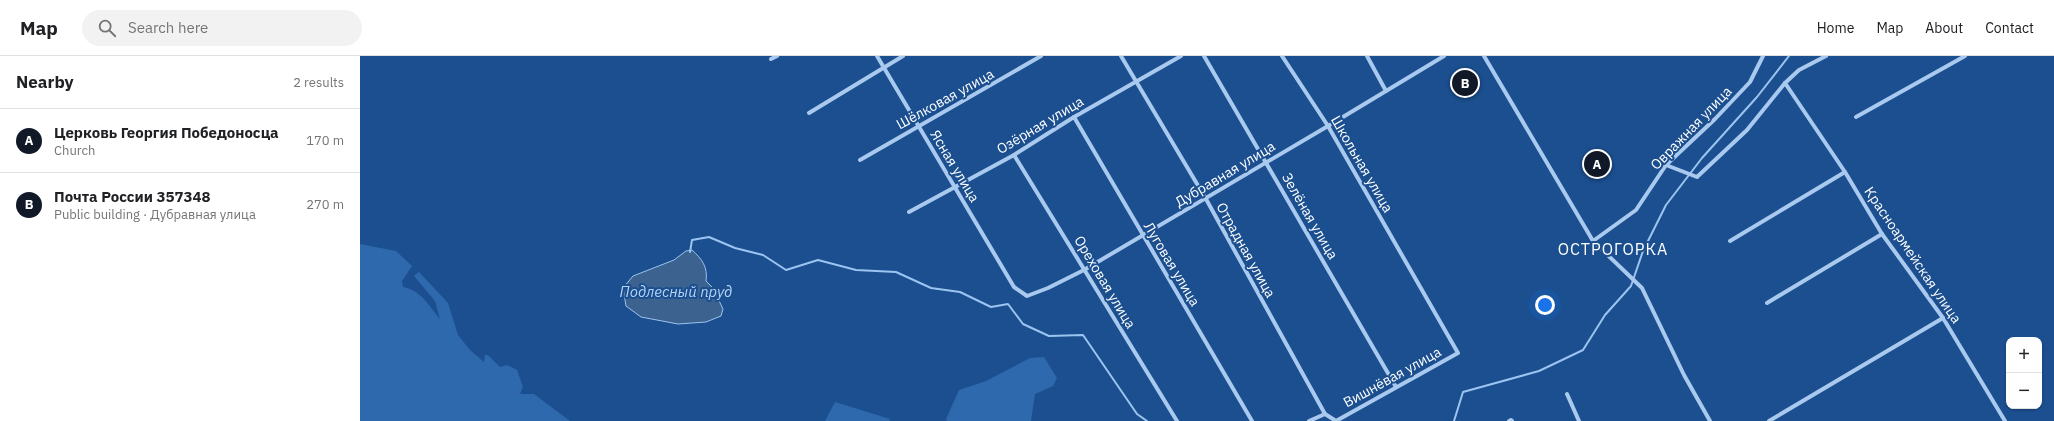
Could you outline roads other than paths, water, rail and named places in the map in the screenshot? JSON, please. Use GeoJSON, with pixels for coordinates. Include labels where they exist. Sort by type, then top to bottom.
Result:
{"type":"FeatureCollection","features":[{"type":"Feature","properties":{"kind":"street"},"geometry":{"type":"LineString","coordinates":[[771,60],[777,56]]}},
{"type":"Feature","properties":{"kind":"street","name":"Ясная улица"},"geometry":{"type":"LineString","coordinates":[[877,56],[918,126],[956,186],[1014,287]]}},
{"type":"Feature","properties":{"kind":"street"},"geometry":{"type":"LineString","coordinates":[[809,113],[903,56]]}},
{"type":"Feature","properties":{"kind":"street","name":"Шёлковая улица"},"geometry":{"type":"LineString","coordinates":[[860,160],[1041,56]]}},
{"type":"Feature","properties":{"kind":"street","name":"Отрадная улица"},"geometry":{"type":"LineString","coordinates":[[1121,56],[1206,199],[1325,414]]}},
{"type":"Feature","properties":{"kind":"street","name":"Озёрная улица"},"geometry":{"type":"LineString","coordinates":[[909,212],[1014,155],[1074,117],[1181,56]]}},
{"type":"Feature","properties":{"kind":"street","name":"Зелёная улица"},"geometry":{"type":"LineString","coordinates":[[1204,56],[1396,387]]}},
{"type":"Feature","properties":{"kind":"street","name":"Школьная улица"},"geometry":{"type":"LineString","coordinates":[[1282,56],[1328,126],[1420,285]]}},
{"type":"Feature","properties":{"kind":"street"},"geometry":{"type":"LineString","coordinates":[[1367,56],[1386,91]]}},
{"type":"Feature","properties":{"kind":"street","name":"Дубравная улица"},"geometry":{"type":"LineString","coordinates":[[1014,287],[1027,296],[1084,270],[1206,199],[1444,56]]}},
{"type":"Feature","properties":{"kind":"street"},"geometry":{"type":"LineString","coordinates":[[1484,56],[1593,241],[1642,288],[1684,375],[1710,421]]}},
{"type":"Feature","properties":{"kind":"street","name":"Овражная улица"},"geometry":{"type":"LineString","coordinates":[[1593,241],[1636,210],[1666,165],[1715,119],[1750,82],[1763,56]]}},
{"type":"Feature","properties":{"kind":"street"},"geometry":{"type":"LineString","coordinates":[[1666,165],[1697,177],[1747,130],[1785,83],[1798,70],[1826,56]]}},
{"type":"Feature","properties":{"kind":"street"},"geometry":{"type":"LineString","coordinates":[[1856,117],[1965,56]]}},
{"type":"Feature","properties":{"kind":"street","name":"Красноармейская улица"},"geometry":{"type":"LineString","coordinates":[[1785,83],[1845,172],[1882,234],[1943,318],[2005,421]]}},
{"type":"Feature","properties":{"kind":"street","name":"Луговая улица"},"geometry":{"type":"LineString","coordinates":[[1074,117],[1142,236],[1252,421]]}},
{"type":"Feature","properties":{"kind":"street","name":"Ореховая улица"},"geometry":{"type":"LineString","coordinates":[[1014,155],[1177,421]]}},
{"type":"Feature","properties":{"kind":"street"},"geometry":{"type":"LineString","coordinates":[[1730,241],[1845,172]]}},
{"type":"Feature","properties":{"kind":"street"},"geometry":{"type":"LineString","coordinates":[[1768,303],[1882,234]]}},
{"type":"Feature","properties":{"kind":"street","name":"Вишнёвая улица"},"geometry":{"type":"LineString","coordinates":[[1325,414],[1336,421],[1458,353],[1420,285]]}},
{"type":"Feature","properties":{"kind":"street"},"geometry":{"type":"LineString","coordinates":[[1769,421],[1943,318]]}},
{"type":"Feature","properties":{"kind":"street"},"geometry":{"type":"LineString","coordinates":[[1568,394],[1579,421]]}},
{"type":"Feature","properties":{"kind":"street"},"geometry":{"type":"LineString","coordinates":[[1309,421],[1325,414]]}},
{"type":"Feature","properties":{"kind":"water","name":"Подлесный пруд"},"geometry":{"type":"Polygon","coordinates":[[[692,250],[704,264],[706,281],[713,288],[723,309],[721,316],[706,322],[678,324],[641,317],[626,306],[623,288],[633,276],[674,260],[686,251],[692,250]]]}},
{"type":"Feature","properties":{"kind":"waterway"},"geometry":{"type":"LineString","coordinates":[[1454,421],[1463,392],[1539,371],[1583,350],[1605,315],[1631,286],[1643,251],[1666,205],[1702,158],[1757,97],[1789,56]]}},
{"type":"Feature","properties":{"kind":"waterway"},"geometry":{"type":"LineString","coordinates":[[690,252],[692,240],[709,237],[735,248],[763,255],[786,270],[818,260],[856,270],[896,272],[931,288],[960,292],[991,307],[1008,304],[1023,324],[1049,336],[1083,335],[1137,414],[1147,421]]}},
{"type":"Feature","properties":{"kind":"place","name":"Почта России 357348"},"geometry":{"type":"Point","coordinates":[1465,83]}},
{"type":"Feature","properties":{"kind":"place","name":"Церковь Георгия Победоносца"},"geometry":{"type":"Point","coordinates":[1597,164]}},
{"type":"Feature","properties":{"kind":"district","name":"ОСТРОГОРКА"},"geometry":{"type":"Point","coordinates":[1613,249]}}]}
